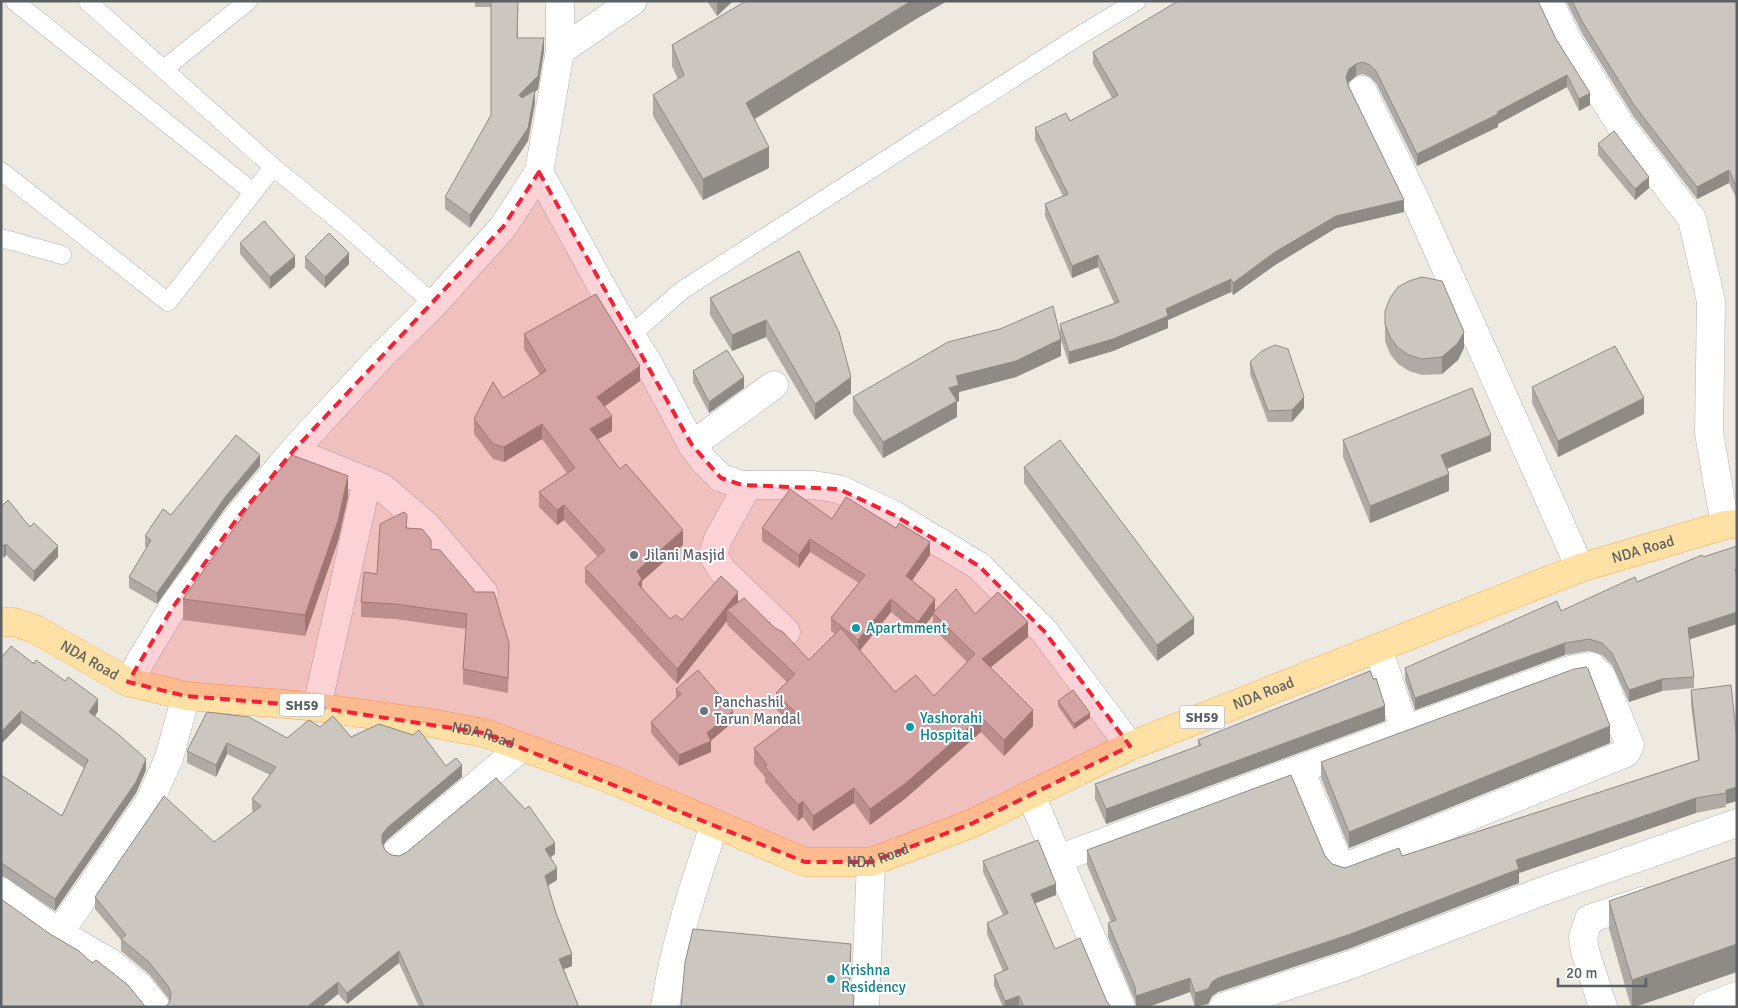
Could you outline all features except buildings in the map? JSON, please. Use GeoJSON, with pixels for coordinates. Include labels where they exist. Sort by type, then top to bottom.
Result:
{"type":"FeatureCollection","features":[{"type":"Feature","properties":{"kind":"main road","name":"NDA Road"},"geometry":{"type":"LineString","coordinates":[[1,622],[14,622],[35,629],[128,682],[186,696],[317,707],[440,724],[484,733],[610,779],[805,862],[871,862],[974,823],[1130,746],[1580,568],[1731,525]]}},
{"type":"Feature","properties":{"kind":"street"},"geometry":{"type":"LineString","coordinates":[[128,682],[173,607],[239,516],[294,450],[382,355],[434,304],[503,227],[539,172],[560,51],[558,6],[560,1]]}},
{"type":"Feature","properties":{"kind":"street"},"geometry":{"type":"LineString","coordinates":[[560,51],[633,1]]}},
{"type":"Feature","properties":{"kind":"street"},"geometry":{"type":"LineString","coordinates":[[1549,1],[1569,43],[1621,126],[1692,219],[1711,301],[1709,433],[1731,525]]}},
{"type":"Feature","properties":{"kind":"street"},"geometry":{"type":"LineString","coordinates":[[1362,90],[1415,199],[1580,568]]}},
{"type":"Feature","properties":{"kind":"street"},"geometry":{"type":"LineString","coordinates":[[539,172],[631,335],[648,361],[692,445],[703,460],[721,478],[748,485],[813,485],[839,489],[894,515],[979,566],[1044,630],[1130,746]]}},
{"type":"Feature","properties":{"kind":"street"},"geometry":{"type":"LineString","coordinates":[[692,445],[774,385]]}},
{"type":"Feature","properties":{"kind":"street"},"geometry":{"type":"LineString","coordinates":[[307,457],[383,488],[427,526],[484,593]]}},
{"type":"Feature","properties":{"kind":"street"},"geometry":{"type":"LineString","coordinates":[[317,707],[367,481]]}},
{"type":"Feature","properties":{"kind":"street"},"geometry":{"type":"LineString","coordinates":[[748,485],[718,539],[713,555],[722,570],[786,632]]}},
{"type":"Feature","properties":{"kind":"street"},"geometry":{"type":"LineString","coordinates":[[1378,648],[1405,730]]}},
{"type":"Feature","properties":{"kind":"street"},"geometry":{"type":"LineString","coordinates":[[1058,859],[1300,769],[1405,730],[1570,670],[1591,666],[1601,676],[1630,745],[1626,753],[1345,867],[1339,864],[1300,769]]}},
{"type":"Feature","properties":{"kind":"street"},"geometry":{"type":"LineString","coordinates":[[59,933],[150,802],[170,758],[186,696]]}},
{"type":"Feature","properties":{"kind":"street"},"geometry":{"type":"LineString","coordinates":[[397,852],[522,747]]}},
{"type":"Feature","properties":{"kind":"street"},"geometry":{"type":"LineString","coordinates":[[1031,795],[1121,1007]]}},
{"type":"Feature","properties":{"kind":"street"},"geometry":{"type":"LineString","coordinates":[[665,1007],[672,960],[678,936],[715,823]]}},
{"type":"Feature","properties":{"kind":"street"},"geometry":{"type":"LineString","coordinates":[[1222,1007],[1353,964],[1540,892],[1737,823]]}},
{"type":"Feature","properties":{"kind":"street"},"geometry":{"type":"LineString","coordinates":[[865,1007],[871,862]]}},
{"type":"Feature","properties":{"kind":"street"},"geometry":{"type":"LineString","coordinates":[[1,891],[59,933],[109,962],[139,986],[156,1007]]}},
{"type":"Feature","properties":{"kind":"street"},"geometry":{"type":"LineString","coordinates":[[1603,1007],[1585,951],[1583,937],[1589,919],[1663,894]]}},
{"type":"Feature","properties":{"kind":"street"},"geometry":{"type":"LineString","coordinates":[[1707,1007],[1737,996]]}},
{"type":"Feature","properties":{"kind":"lane"},"geometry":{"type":"LineString","coordinates":[[14,1],[253,192]]}},
{"type":"Feature","properties":{"kind":"lane"},"geometry":{"type":"LineString","coordinates":[[87,1],[273,167],[349,229],[434,304]]}},
{"type":"Feature","properties":{"kind":"lane"},"geometry":{"type":"LineString","coordinates":[[164,69],[248,1]]}},
{"type":"Feature","properties":{"kind":"lane"},"geometry":{"type":"LineString","coordinates":[[631,335],[681,291],[1079,36],[1137,1]]}},
{"type":"Feature","properties":{"kind":"lane"},"geometry":{"type":"LineString","coordinates":[[1,171],[168,302],[273,167]]}},
{"type":"Feature","properties":{"kind":"lane"},"geometry":{"type":"LineString","coordinates":[[1,238],[62,255]]}},
{"type":"Feature","properties":{"kind":"highlighted area"},"geometry":{"type":"Polygon","coordinates":[[[539,172],[692,445],[721,478],[742,485],[839,489],[894,515],[979,566],[1044,631],[1130,746],[973,823],[871,862],[805,862],[484,733],[308,706],[186,696],[128,682],[173,607],[239,516],[294,450],[503,227],[539,172]]]}},
{"type":"Feature","properties":{"kind":"place","name":"Jilani Masjid"},"geometry":{"type":"Point","coordinates":[634,555]}},
{"type":"Feature","properties":{"kind":"place","name":"Apartmment"},"geometry":{"type":"Point","coordinates":[856,628]}},
{"type":"Feature","properties":{"kind":"place","name":"Panchashil Tarun Mandal"},"geometry":{"type":"Point","coordinates":[704,711]}},
{"type":"Feature","properties":{"kind":"place","name":"Yashorahi Hospital"},"geometry":{"type":"Point","coordinates":[910,727]}},
{"type":"Feature","properties":{"kind":"place","name":"Krishna Residency"},"geometry":{"type":"Point","coordinates":[831,979]}}]}
